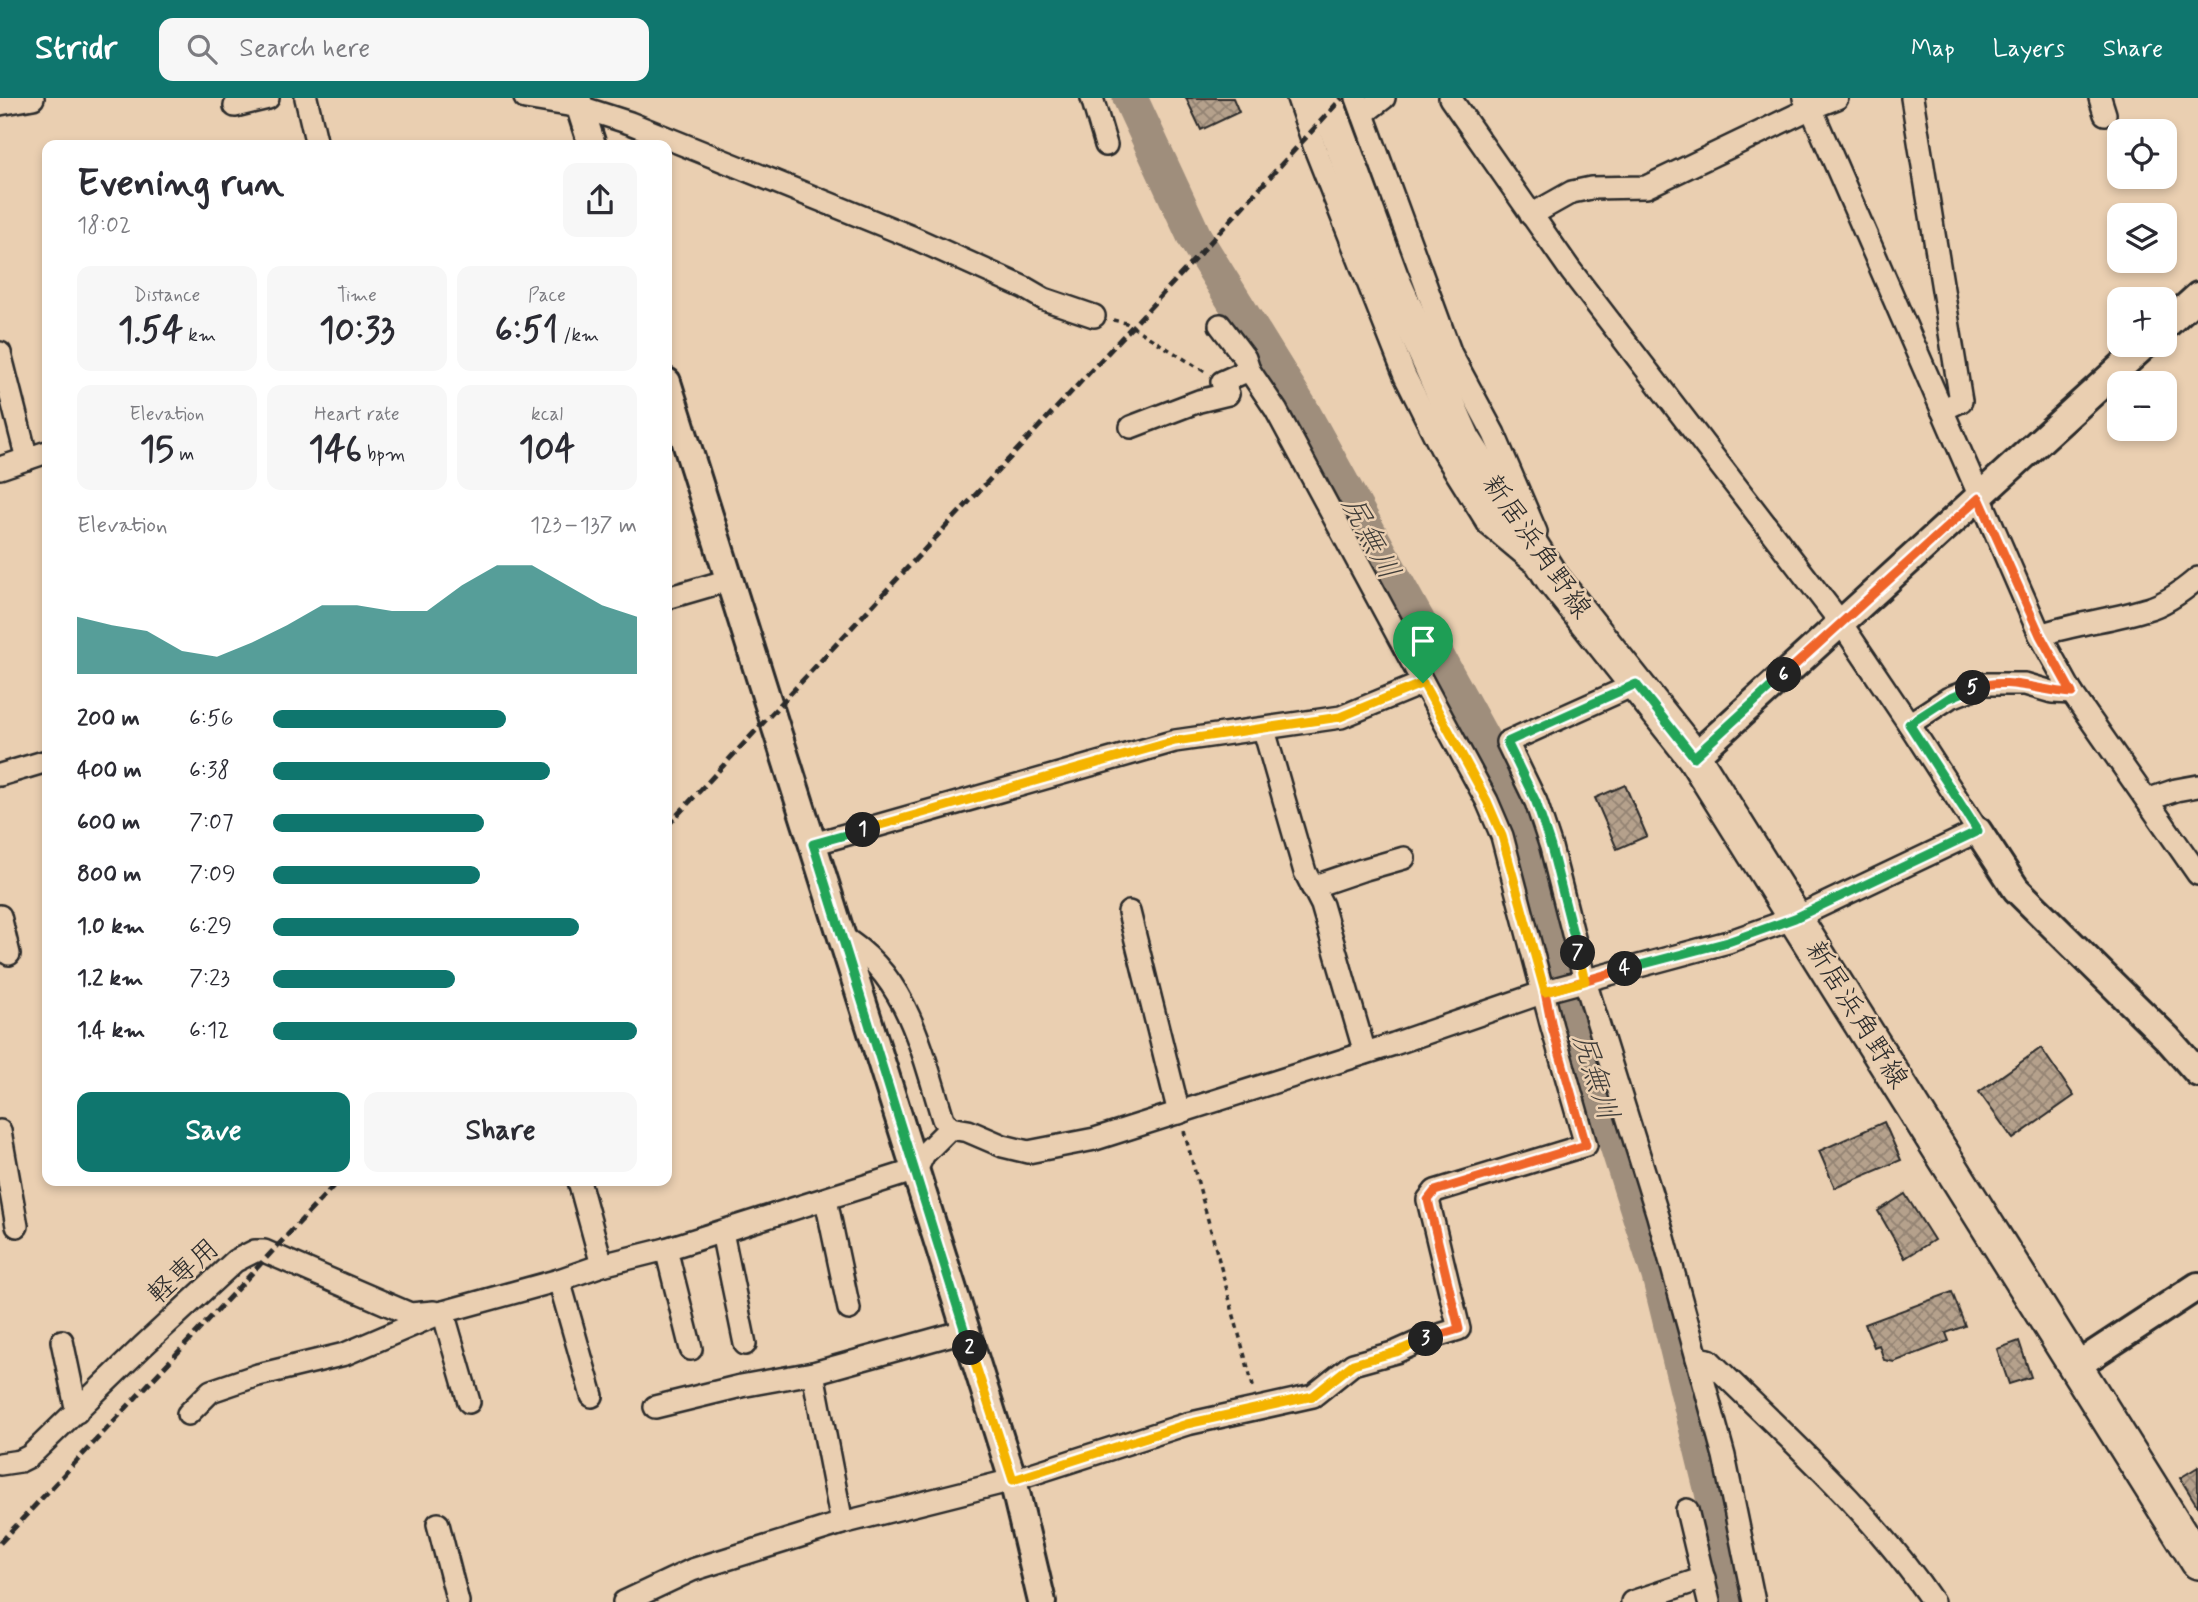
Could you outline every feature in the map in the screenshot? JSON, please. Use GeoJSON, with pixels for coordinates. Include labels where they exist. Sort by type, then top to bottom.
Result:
{"type":"FeatureCollection","features":[{"type":"Feature","properties":{"kind":"main road","name":"新居浜角野線"},"geometry":{"type":"LineString","coordinates":[[1325,98],[1391,276],[1464,440],[1552,578],[1694,757],[2198,1562]]}},
{"type":"Feature","properties":{"kind":"street"},"geometry":{"type":"LineString","coordinates":[[0,104],[33,98]]}},
{"type":"Feature","properties":{"kind":"street"},"geometry":{"type":"LineString","coordinates":[[235,106],[268,98]]}},
{"type":"Feature","properties":{"kind":"street"},"geometry":{"type":"LineString","coordinates":[[306,98],[313,140]]}},
{"type":"Feature","properties":{"kind":"street"},"geometry":{"type":"LineString","coordinates":[[525,98],[578,102],[912,237],[1026,288],[1044,299],[1094,316]]}},
{"type":"Feature","properties":{"kind":"street"},"geometry":{"type":"LineString","coordinates":[[1091,98],[1106,145]]}},
{"type":"Feature","properties":{"kind":"street"},"geometry":{"type":"LineString","coordinates":[[1298,98],[1316,151],[1395,350],[1441,448],[1489,525],[1552,578]]}},
{"type":"Feature","properties":{"kind":"street"},"geometry":{"type":"LineString","coordinates":[[1384,98],[1360,106],[1451,354],[1499,446],[1525,505],[1552,578]]}},
{"type":"Feature","properties":{"kind":"street"},"geometry":{"type":"LineString","coordinates":[[1450,98],[1531,215],[1648,374],[1841,623],[2016,889],[2198,1073]]}},
{"type":"Feature","properties":{"kind":"street"},"geometry":{"type":"LineString","coordinates":[[1531,215],[1572,192],[1591,188],[1646,187],[1807,103],[1837,98]]}},
{"type":"Feature","properties":{"kind":"street"},"geometry":{"type":"LineString","coordinates":[[1912,98],[1961,401],[1942,410]]}},
{"type":"Feature","properties":{"kind":"street"},"geometry":{"type":"LineString","coordinates":[[578,102],[590,140]]}},
{"type":"Feature","properties":{"kind":"street"},"geometry":{"type":"LineString","coordinates":[[1807,103],[2040,635],[2072,693],[2198,874]]}},
{"type":"Feature","properties":{"kind":"street"},"geometry":{"type":"LineString","coordinates":[[2177,315],[2198,296]]}},
{"type":"Feature","properties":{"kind":"street"},"geometry":{"type":"LineString","coordinates":[[624,1602],[692,1570],[842,1523],[1013,1480],[1187,1424],[1313,1396],[1353,1364],[1459,1329],[1428,1200],[1435,1191],[1586,1145],[1552,1027],[1548,991],[1502,836],[1487,801],[1276,410],[1249,370],[1245,358],[1220,325]]}},
{"type":"Feature","properties":{"kind":"street"},"geometry":{"type":"LineString","coordinates":[[0,353],[37,455],[0,468]]}},
{"type":"Feature","properties":{"kind":"street"},"geometry":{"type":"LineString","coordinates":[[1694,757],[2132,357]]}},
{"type":"Feature","properties":{"kind":"street"},"geometry":{"type":"LineString","coordinates":[[1131,427],[1199,401],[1228,394],[1222,382],[1249,370]]}},
{"type":"Feature","properties":{"kind":"street"},"geometry":{"type":"LineString","coordinates":[[673,421],[729,580],[1013,1480],[1042,1602]]}},
{"type":"Feature","properties":{"kind":"street"},"geometry":{"type":"LineString","coordinates":[[2040,635],[2069,625],[2149,609],[2184,590],[2198,578]]}},
{"type":"Feature","properties":{"kind":"street"},"geometry":{"type":"LineString","coordinates":[[672,597],[729,580]]}},
{"type":"Feature","properties":{"kind":"street"},"geometry":{"type":"LineString","coordinates":[[813,844],[1175,741],[1340,717],[1423,683]]}},
{"type":"Feature","properties":{"kind":"street"},"geometry":{"type":"LineString","coordinates":[[1636,684],[1507,742],[1536,802],[1551,847],[1582,981],[1658,1216],[1724,1456],[1754,1602]]}},
{"type":"Feature","properties":{"kind":"street"},"geometry":{"type":"LineString","coordinates":[[1909,724],[1949,698],[1985,684],[2025,684],[2052,692],[2072,693]]}},
{"type":"Feature","properties":{"kind":"street"},"geometry":{"type":"LineString","coordinates":[[1264,730],[1305,872],[1322,905],[1365,1053]]}},
{"type":"Feature","properties":{"kind":"street"},"geometry":{"type":"LineString","coordinates":[[0,775],[42,762]]}},
{"type":"Feature","properties":{"kind":"street"},"geometry":{"type":"LineString","coordinates":[[2147,800],[2198,786]]}},
{"type":"Feature","properties":{"kind":"street"},"geometry":{"type":"LineString","coordinates":[[842,937],[862,949],[886,974],[908,1013],[943,1119],[950,1128],[968,1131],[1003,1146],[1028,1152],[1095,1139],[1365,1053],[1548,991],[1728,942],[1795,918],[1978,831]]}},
{"type":"Feature","properties":{"kind":"street"},"geometry":{"type":"LineString","coordinates":[[1312,887],[1404,858]]}},
{"type":"Feature","properties":{"kind":"street"},"geometry":{"type":"LineString","coordinates":[[1129,912],[1179,1113]]}},
{"type":"Feature","properties":{"kind":"street"},"geometry":{"type":"LineString","coordinates":[[0,916],[9,954]]}},
{"type":"Feature","properties":{"kind":"street"},"geometry":{"type":"LineString","coordinates":[[188,1414],[211,1391],[258,1375],[345,1354],[443,1312],[666,1249],[916,1170],[924,1154],[950,1128]]}},
{"type":"Feature","properties":{"kind":"street"},"geometry":{"type":"LineString","coordinates":[[0,1131],[17,1226]]}},
{"type":"Feature","properties":{"kind":"street"},"geometry":{"type":"LineString","coordinates":[[580,1186],[602,1265]]}},
{"type":"Feature","properties":{"kind":"street"},"geometry":{"type":"LineString","coordinates":[[826,1200],[849,1309]]}},
{"type":"Feature","properties":{"kind":"street"},"geometry":{"type":"LineString","coordinates":[[722,1232],[744,1344]]}},
{"type":"Feature","properties":{"kind":"street"},"geometry":{"type":"LineString","coordinates":[[666,1249],[691,1349]]}},
{"type":"Feature","properties":{"kind":"street","name":"軽専用"},"geometry":{"type":"LineString","coordinates":[[0,1465],[30,1456],[235,1261],[256,1251],[264,1251],[410,1314],[443,1312]]}},
{"type":"Feature","properties":{"kind":"street"},"geometry":{"type":"LineString","coordinates":[[559,1280],[592,1396]]}},
{"type":"Feature","properties":{"kind":"street"},"geometry":{"type":"LineString","coordinates":[[2076,1366],[2198,1286]]}},
{"type":"Feature","properties":{"kind":"street"},"geometry":{"type":"LineString","coordinates":[[443,1312],[469,1402]]}},
{"type":"Feature","properties":{"kind":"street"},"geometry":{"type":"LineString","coordinates":[[655,1407],[741,1386],[813,1373],[964,1331]]}},
{"type":"Feature","properties":{"kind":"street"},"geometry":{"type":"LineString","coordinates":[[62,1342],[77,1412]]}},
{"type":"Feature","properties":{"kind":"street"},"geometry":{"type":"LineString","coordinates":[[1697,1358],[1709,1360],[1855,1503],[1905,1560],[1933,1602]]}},
{"type":"Feature","properties":{"kind":"street"},"geometry":{"type":"LineString","coordinates":[[813,1373],[842,1523]]}},
{"type":"Feature","properties":{"kind":"street"},"geometry":{"type":"LineString","coordinates":[[1687,1510],[1709,1602]]}},
{"type":"Feature","properties":{"kind":"street"},"geometry":{"type":"LineString","coordinates":[[438,1524],[458,1602]]}},
{"type":"Feature","properties":{"kind":"street"},"geometry":{"type":"LineString","coordinates":[[1632,1602],[1704,1578]]}},
{"type":"Feature","properties":{"kind":"path"},"geometry":{"type":"LineString","coordinates":[[1094,316],[1126,323],[1222,382]]}},
{"type":"Feature","properties":{"kind":"path"},"geometry":{"type":"LineString","coordinates":[[1179,1113],[1259,1409]]}},
{"type":"Feature","properties":{"kind":"building"},"geometry":{"type":"Polygon","coordinates":[[[1186,98],[1233,98],[1239,112],[1201,130],[1186,98]]]}},
{"type":"Feature","properties":{"kind":"building"},"geometry":{"type":"Polygon","coordinates":[[[1625,785],[1647,836],[1617,849],[1595,798],[1625,785]]]}},
{"type":"Feature","properties":{"kind":"building"},"geometry":{"type":"Polygon","coordinates":[[[2041,1048],[2074,1096],[2013,1139],[1979,1092],[2041,1048]]]}},
{"type":"Feature","properties":{"kind":"building"},"geometry":{"type":"Polygon","coordinates":[[[1884,1122],[1901,1160],[1835,1188],[1819,1151],[1884,1122]]]}},
{"type":"Feature","properties":{"kind":"building"},"geometry":{"type":"Polygon","coordinates":[[[1905,1194],[1934,1240],[1905,1258],[1878,1211],[1905,1194]]]}},
{"type":"Feature","properties":{"kind":"building"},"geometry":{"type":"Polygon","coordinates":[[[1952,1292],[1965,1326],[1946,1333],[1949,1341],[1894,1362],[1884,1360],[1879,1345],[1874,1347],[1865,1324],[1952,1292]]]}},
{"type":"Feature","properties":{"kind":"building"},"geometry":{"type":"Polygon","coordinates":[[[2019,1341],[2031,1377],[2009,1384],[1997,1349],[2019,1341]]]}},
{"type":"Feature","properties":{"kind":"building"},"geometry":{"type":"Polygon","coordinates":[[[2198,1467],[2198,1507],[2180,1478],[2198,1467]]]}},
{"type":"Feature","properties":{"kind":"waterway","name":"尻無川"},"geometry":{"type":"LineString","coordinates":[[1130,98],[1195,238],[1301,409],[1483,740],[1519,814],[1582,1037],[1659,1276],[1712,1492],[1734,1602]]}},
{"type":"Feature","properties":{"kind":"railway"},"geometry":{"type":"LineString","coordinates":[[672,821],[1342,98]]}},
{"type":"Feature","properties":{"kind":"railway"},"geometry":{"type":"LineString","coordinates":[[0,1543],[333,1186]]}},
{"type":"Feature","properties":{"kind":"route"},"geometry":{"type":"LineString","coordinates":[[1423,683],[1340,717],[1175,741],[813,844],[1013,1480],[1187,1424],[1313,1396],[1353,1364],[1459,1329],[1428,1200],[1435,1191],[1586,1145],[1552,1027],[1545,992],[1728,942],[1795,918],[1978,831],[1909,724],[1949,698],[1985,684],[2025,684],[2052,692],[2072,693],[2040,635],[1979,498],[1694,757],[1636,684],[1507,742],[1536,802],[1551,847],[1585,981],[1545,992],[1502,836],[1487,801],[1423,683]]}}]}
